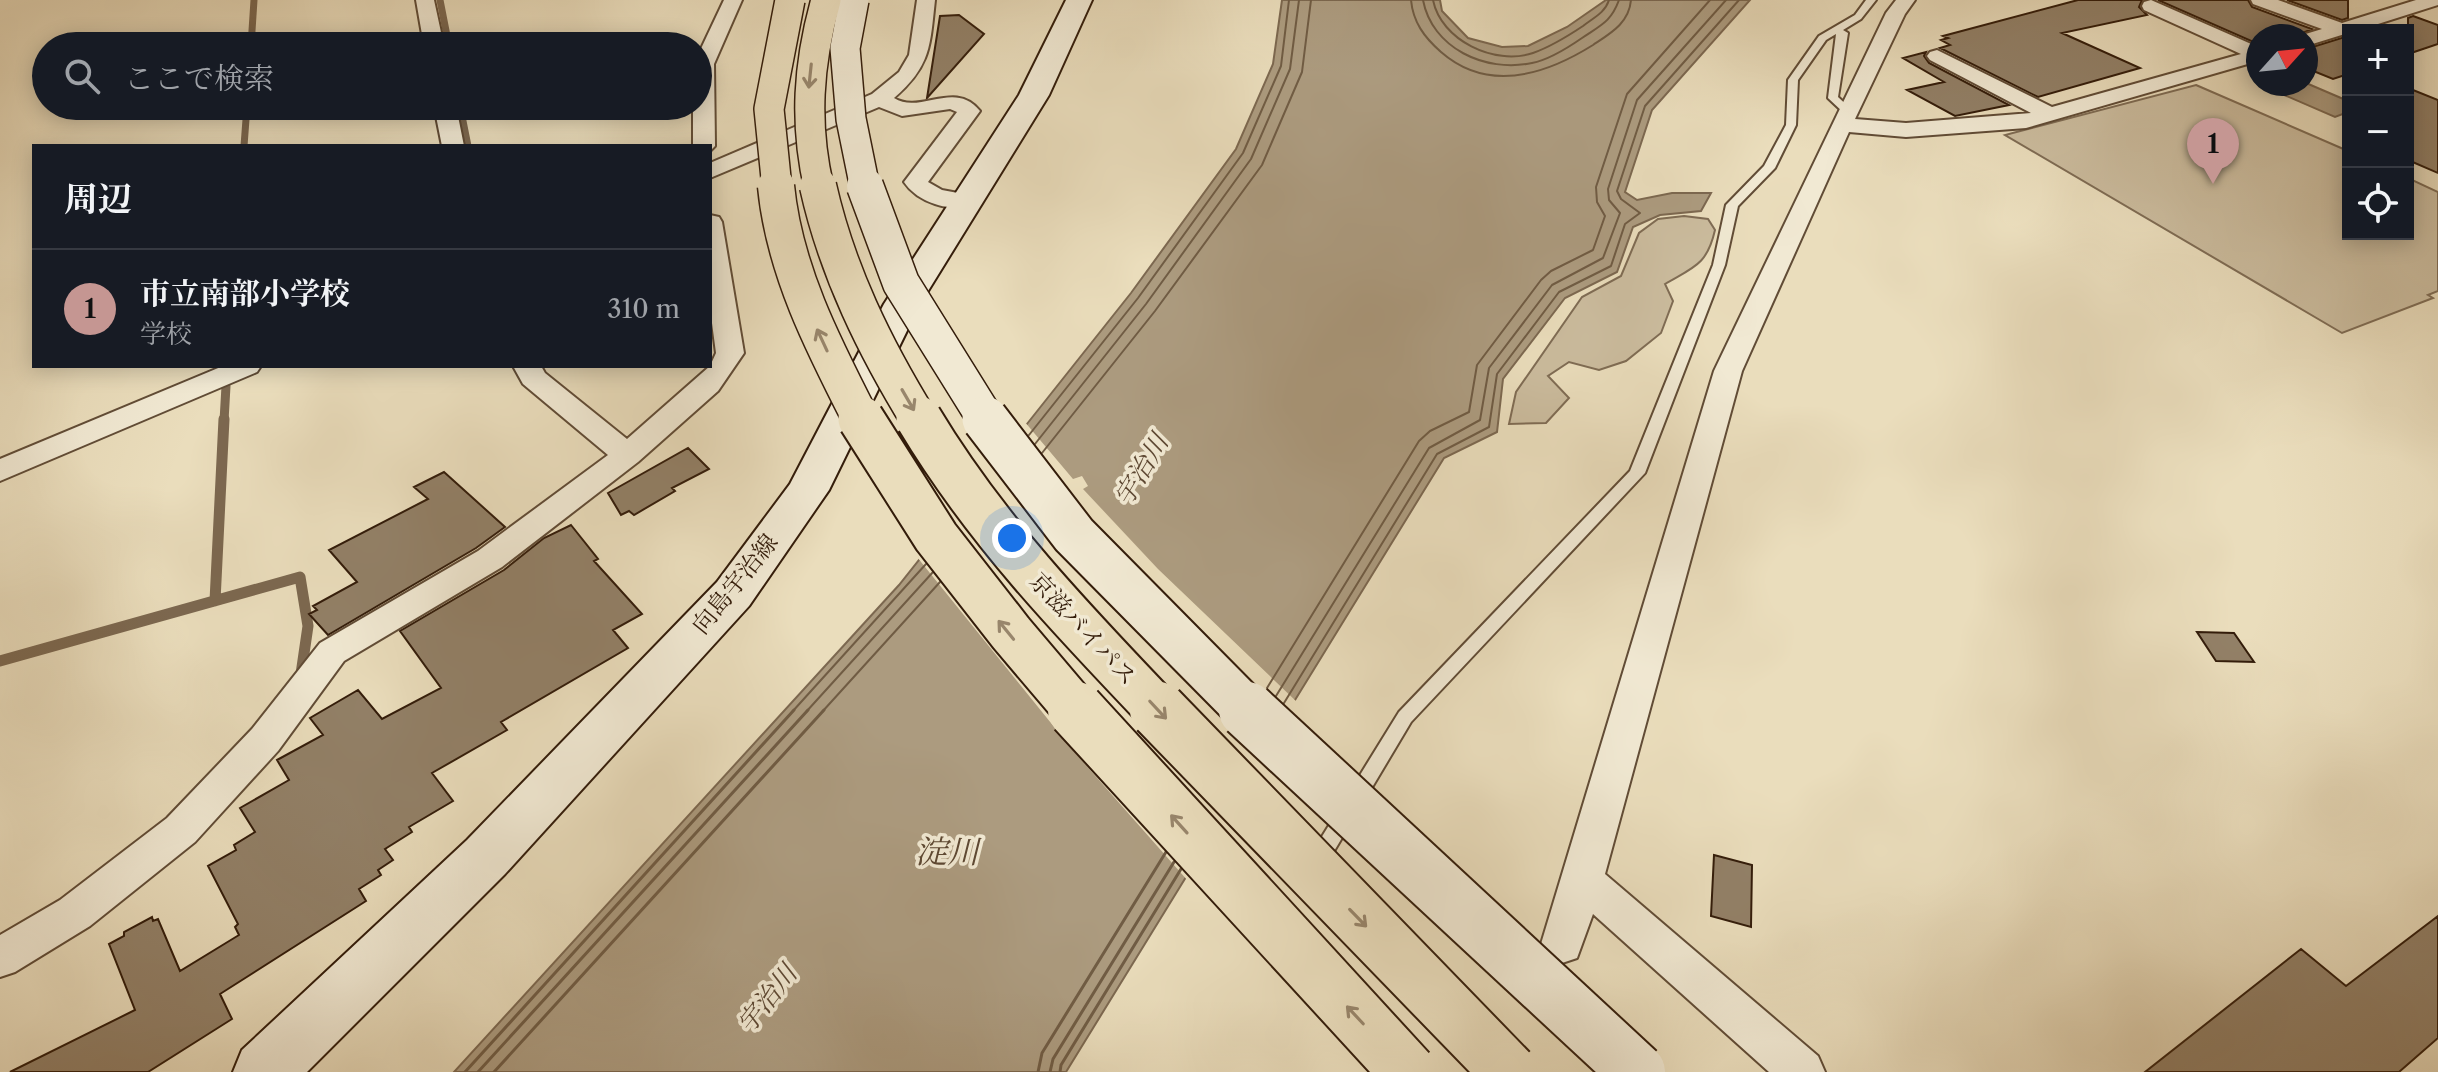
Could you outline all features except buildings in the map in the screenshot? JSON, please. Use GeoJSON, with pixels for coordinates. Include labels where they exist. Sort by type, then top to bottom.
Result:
{"type":"FeatureCollection","features":[{"type":"Feature","properties":{"kind":"highway"},"geometry":{"type":"LineString","coordinates":[[790,0],[777,44],[769,99],[769,142],[775,199],[783,233],[815,325],[862,422],[930,530],[1033,663],[1408,1072]]}},
{"type":"Feature","properties":{"kind":"highway","name":"京滋バイパス"},"geometry":{"type":"LineString","coordinates":[[826,0],[811,66],[808,103],[812,159],[825,220],[842,267],[884,357],[954,474],[1049,594],[1265,823],[1509,1072]]}},
{"type":"Feature","properties":{"kind":"street"},"geometry":{"type":"LineString","coordinates":[[425,0],[431,32]]}},
{"type":"Feature","properties":{"kind":"street"},"geometry":{"type":"LineString","coordinates":[[712,46],[733,0]]}},
{"type":"Feature","properties":{"kind":"street"},"geometry":{"type":"LineString","coordinates":[[854,0],[845,48],[851,119],[865,187],[901,283],[977,409],[1074,535],[1228,692],[1637,1072]]}},
{"type":"Feature","properties":{"kind":"street"},"geometry":{"type":"LineString","coordinates":[[712,170],[880,99],[907,76],[919,55],[926,0]]}},
{"type":"Feature","properties":{"kind":"street","name":"向島宇治線"},"geometry":{"type":"LineString","coordinates":[[264,1072],[486,857],[733,594],[808,490],[902,304],[1034,95],[1079,0]]}},
{"type":"Feature","properties":{"kind":"street"},"geometry":{"type":"LineString","coordinates":[[1562,944],[1728,371],[1844,118],[1896,13],[1906,0]]}},
{"type":"Feature","properties":{"kind":"street"},"geometry":{"type":"LineString","coordinates":[[2260,0],[2342,29]]}},
{"type":"Feature","properties":{"kind":"street"},"geometry":{"type":"LineString","coordinates":[[2357,24],[2421,2]]}},
{"type":"Feature","properties":{"kind":"street"},"geometry":{"type":"LineString","coordinates":[[2151,6],[2246,49]]}},
{"type":"Feature","properties":{"kind":"street"},"geometry":{"type":"LineString","coordinates":[[2318,36],[2342,29]]}},
{"type":"Feature","properties":{"kind":"street"},"geometry":{"type":"LineString","coordinates":[[1937,56],[2049,114]]}},
{"type":"Feature","properties":{"kind":"street"},"geometry":{"type":"LineString","coordinates":[[1844,118],[1906,130],[2026,121],[2246,57]]}},
{"type":"Feature","properties":{"kind":"street"},"geometry":{"type":"LineString","coordinates":[[880,99],[900,110],[950,101],[961,103],[969,111],[916,182],[919,189],[929,194],[966,201]]}},
{"type":"Feature","properties":{"kind":"street"},"geometry":{"type":"LineString","coordinates":[[448,120],[453,144]]}},
{"type":"Feature","properties":{"kind":"street"},"geometry":{"type":"LineString","coordinates":[[704,120],[704,144]]}},
{"type":"Feature","properties":{"kind":"street"},"geometry":{"type":"LineString","coordinates":[[0,958],[75,913],[181,830],[265,740],[332,652],[490,559],[627,455],[708,385],[730,353],[712,235]]}},
{"type":"Feature","properties":{"kind":"street"},"geometry":{"type":"LineString","coordinates":[[0,471],[242,368]]}},
{"type":"Feature","properties":{"kind":"street"},"geometry":{"type":"LineString","coordinates":[[528,368],[533,378],[627,455]]}},
{"type":"Feature","properties":{"kind":"street"},"geometry":{"type":"LineString","coordinates":[[1583,880],[1802,1072]]}},
{"type":"Feature","properties":{"kind":"lane"},"geometry":{"type":"LineString","coordinates":[[1301,888],[1405,717],[1637,473],[1719,265],[1732,205],[1769,168],[1791,125],[1793,80],[1822,38],[1858,17],[1871,0]]}},
{"type":"Feature","properties":{"kind":"lane"},"geometry":{"type":"LineString","coordinates":[[1834,29],[1843,33],[1833,98],[1844,118]]}},
{"type":"Feature","properties":{"kind":"shaded area"},"geometry":{"type":"Polygon","coordinates":[[[2196,85],[2342,148],[2342,240],[2414,240],[2414,181],[2438,192],[2438,291],[2428,295],[2433,298],[2342,333],[2005,135],[2196,85]]]}},
{"type":"Feature","properties":{"kind":"shaded area"},"geometry":{"type":"Polygon","coordinates":[[[1684,216],[1708,219],[1715,230],[1708,251],[1698,264],[1665,284],[1673,301],[1661,333],[1626,361],[1599,370],[1569,362],[1548,376],[1569,398],[1546,423],[1509,424],[1516,392],[1582,297],[1621,276],[1639,233],[1658,219],[1684,216]]]}},
{"type":"Feature","properties":{"kind":"water","name":"淀川"},"geometry":{"type":"Polygon","coordinates":[[[1282,0],[1440,0],[1442,11],[1468,38],[1502,47],[1528,46],[1567,27],[1606,0],[1750,0],[1652,110],[1625,192],[1637,200],[1672,193],[1711,193],[1701,211],[1660,215],[1633,227],[1617,272],[1565,298],[1503,379],[1497,432],[1444,458],[1066,1072],[454,1072],[899,585],[1131,293],[1236,149],[1273,64],[1282,0]]]}},
{"type":"Feature","properties":{"kind":"water"},"geometry":{"type":"Polygon","coordinates":[[[2318,88],[2342,98],[2342,114],[2335,117],[2287,96],[2318,96],[2318,88]]]}},
{"type":"Feature","properties":{"kind":"pier"},"geometry":{"type":"Polygon","coordinates":[[[1024,421],[1073,479],[1082,476],[1088,486],[1083,489],[1158,569],[1298,703],[1265,756],[993,461],[1024,421]]]}},
{"type":"Feature","properties":{"kind":"pier"},"geometry":{"type":"Polygon","coordinates":[[[991,463],[1095,589],[1264,759],[1188,881],[1076,754],[917,557],[991,463]]]}},
{"type":"Feature","properties":{"kind":"waterway"},"geometry":{"type":"LineString","coordinates":[[252,32],[254,0]]}},
{"type":"Feature","properties":{"kind":"waterway"},"geometry":{"type":"LineString","coordinates":[[440,0],[446,32]]}},
{"type":"Feature","properties":{"kind":"waterway"},"geometry":{"type":"LineString","coordinates":[[244,144],[246,120]]}},
{"type":"Feature","properties":{"kind":"waterway"},"geometry":{"type":"LineString","coordinates":[[463,120],[468,144]]}},
{"type":"Feature","properties":{"kind":"waterway"},"geometry":{"type":"LineString","coordinates":[[224,421],[226,386]]}},
{"type":"Feature","properties":{"kind":"waterway"},"geometry":{"type":"LineString","coordinates":[[215,601],[224,419]]}},
{"type":"Feature","properties":{"kind":"waterway"},"geometry":{"type":"LineString","coordinates":[[215,601],[300,577],[308,626],[301,674]]}},
{"type":"Feature","properties":{"kind":"waterway"},"geometry":{"type":"LineString","coordinates":[[0,661],[215,601]]}},
{"type":"Feature","properties":{"kind":"place","name":"市立南部小学校"},"geometry":{"type":"Point","coordinates":[2213,184]}},
{"type":"Feature","properties":{"kind":"water label","name":"宇治川"},"geometry":{"type":"Point","coordinates":[1141,470]}},
{"type":"Feature","properties":{"kind":"water label","name":"宇治川"},"geometry":{"type":"Point","coordinates":[767,999]}}]}
